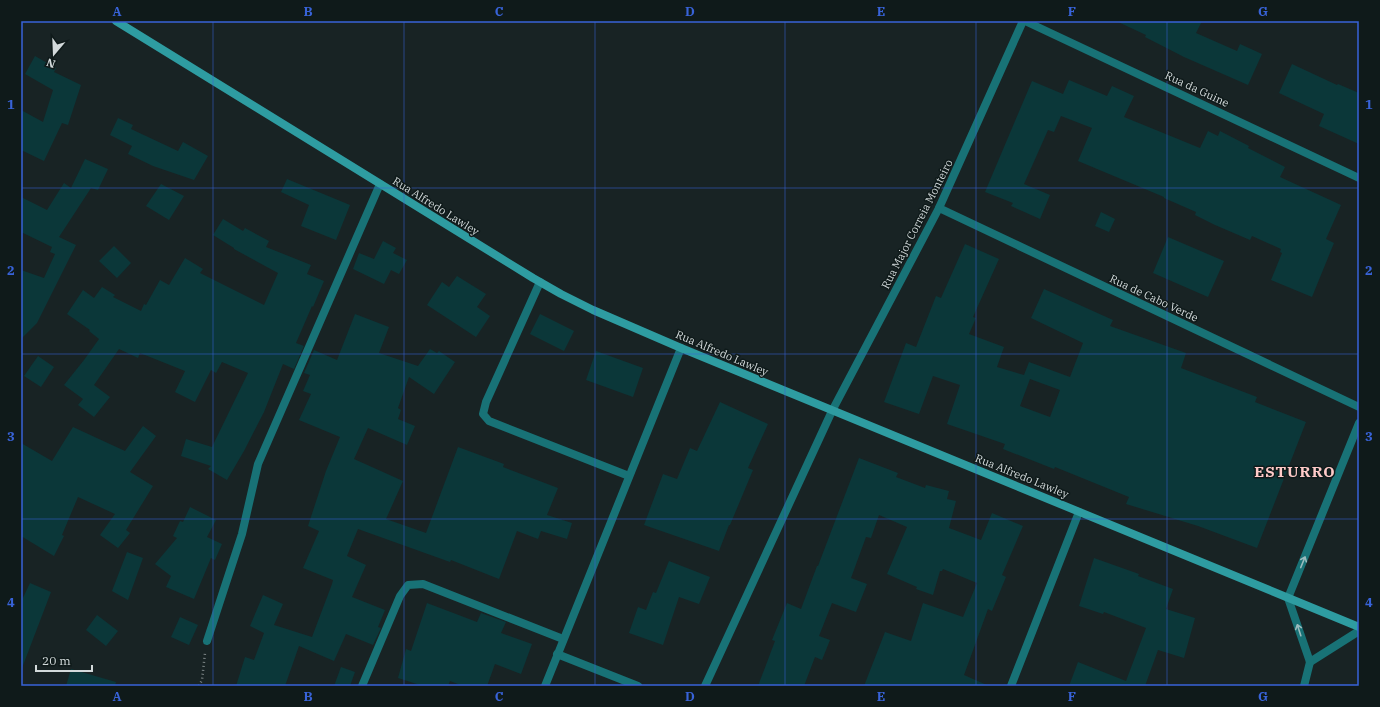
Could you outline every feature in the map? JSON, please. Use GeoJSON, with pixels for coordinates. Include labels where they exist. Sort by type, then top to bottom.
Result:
{"type":"FeatureCollection","features":[{"type":"Feature","properties":{"kind":"main road","name":"Rua Alfredo Lawley"},"geometry":{"type":"LineString","coordinates":[[116,21],[540,282],[593,310],[832,411],[1359,627]]}},
{"type":"Feature","properties":{"kind":"street","name":"Rua da Guine"},"geometry":{"type":"LineString","coordinates":[[1024,21],[1359,178]]}},
{"type":"Feature","properties":{"kind":"street","name":"Rua Major Correia Monteiro"},"geometry":{"type":"LineString","coordinates":[[705,686],[832,411],[939,208],[1024,21]]}},
{"type":"Feature","properties":{"kind":"street"},"geometry":{"type":"LineString","coordinates":[[207,641],[242,534],[258,464],[380,184]]}},
{"type":"Feature","properties":{"kind":"street","name":"Rua de Cabo Verde"},"geometry":{"type":"LineString","coordinates":[[939,208],[1359,407]]}},
{"type":"Feature","properties":{"kind":"street"},"geometry":{"type":"LineString","coordinates":[[540,282],[486,402],[483,414],[489,421],[629,476]]}},
{"type":"Feature","properties":{"kind":"street"},"geometry":{"type":"LineString","coordinates":[[545,686],[681,348]]}},
{"type":"Feature","properties":{"kind":"street"},"geometry":{"type":"LineString","coordinates":[[1304,686],[1310,662],[1288,598],[1359,422]]}},
{"type":"Feature","properties":{"kind":"street"},"geometry":{"type":"LineString","coordinates":[[1011,686],[1079,512]]}},
{"type":"Feature","properties":{"kind":"street"},"geometry":{"type":"LineString","coordinates":[[362,686],[400,596],[408,585],[423,584],[563,639]]}},
{"type":"Feature","properties":{"kind":"street"},"geometry":{"type":"LineString","coordinates":[[1310,662],[1359,631]]}},
{"type":"Feature","properties":{"kind":"street"},"geometry":{"type":"LineString","coordinates":[[557,654],[638,686]]}},
{"type":"Feature","properties":{"kind":"path"},"geometry":{"type":"LineString","coordinates":[[199,686],[202,680],[207,641]]}},
{"type":"Feature","properties":{"kind":"building"},"geometry":{"type":"Polygon","coordinates":[[[1116,21],[1202,21],[1196,33],[1237,51],[1240,44],[1262,54],[1248,85],[1184,57],[1145,37],[1146,35],[1116,21]]]}},
{"type":"Feature","properties":{"kind":"building"},"geometry":{"type":"Polygon","coordinates":[[[35,56],[56,68],[54,72],[81,85],[68,125],[62,123],[44,161],[21,150],[21,110],[43,122],[53,90],[25,74],[35,56]]]}},
{"type":"Feature","properties":{"kind":"building"},"geometry":{"type":"Polygon","coordinates":[[[1292,64],[1337,85],[1338,84],[1359,93],[1359,144],[1319,126],[1324,114],[1279,93],[1292,64]]]}},
{"type":"Feature","properties":{"kind":"building"},"geometry":{"type":"Polygon","coordinates":[[[1069,80],[1107,96],[1112,86],[1134,96],[1124,117],[1200,148],[1208,131],[1218,136],[1220,131],[1249,146],[1248,148],[1285,167],[1280,177],[1341,205],[1326,239],[1334,243],[1312,297],[1271,280],[1282,253],[1280,252],[1281,249],[1252,236],[1250,240],[1215,225],[1195,215],[1196,212],[1164,197],[1078,161],[1092,128],[1061,116],[1054,132],[1048,130],[1024,184],[1050,195],[1040,219],[1011,206],[1013,203],[985,192],[1032,81],[1063,94],[1069,80]]]}},
{"type":"Feature","properties":{"kind":"building"},"geometry":{"type":"Polygon","coordinates":[[[118,118],[133,125],[131,129],[178,151],[183,142],[208,156],[194,180],[153,166],[128,154],[132,146],[110,135],[118,118]]]}},
{"type":"Feature","properties":{"kind":"building"},"geometry":{"type":"Polygon","coordinates":[[[85,159],[108,169],[98,190],[91,188],[59,237],[76,245],[37,323],[21,339],[21,270],[44,278],[55,254],[50,252],[52,247],[21,232],[21,197],[47,210],[64,183],[71,188],[85,159]]]}},
{"type":"Feature","properties":{"kind":"building"},"geometry":{"type":"Polygon","coordinates":[[[287,179],[350,205],[336,240],[301,226],[309,205],[281,192],[287,179]]]}},
{"type":"Feature","properties":{"kind":"building"},"geometry":{"type":"Polygon","coordinates":[[[161,184],[184,196],[169,220],[146,206],[161,184]]]}},
{"type":"Feature","properties":{"kind":"building"},"geometry":{"type":"Polygon","coordinates":[[[1101,212],[1115,219],[1109,232],[1095,226],[1101,212]]]}},
{"type":"Feature","properties":{"kind":"building"},"geometry":{"type":"Polygon","coordinates":[[[223,219],[243,231],[245,228],[269,241],[266,247],[311,265],[307,274],[324,281],[296,343],[304,346],[294,369],[283,364],[264,412],[227,480],[208,469],[211,466],[181,456],[186,439],[212,447],[248,373],[222,362],[216,373],[211,370],[195,402],[175,392],[185,371],[140,353],[138,358],[119,349],[94,385],[110,397],[94,417],[78,405],[83,399],[64,385],[99,339],[89,331],[90,330],[67,314],[83,290],[94,298],[102,287],[115,295],[113,297],[141,311],[160,280],[169,285],[185,258],[203,269],[200,273],[264,305],[278,273],[234,249],[213,235],[223,219]]]}},
{"type":"Feature","properties":{"kind":"building"},"geometry":{"type":"Polygon","coordinates":[[[1168,237],[1224,261],[1208,297],[1153,273],[1168,237]]]}},
{"type":"Feature","properties":{"kind":"building"},"geometry":{"type":"Polygon","coordinates":[[[383,241],[396,248],[393,253],[407,260],[399,274],[391,270],[384,284],[353,269],[359,253],[374,259],[383,241]]]}},
{"type":"Feature","properties":{"kind":"building"},"geometry":{"type":"Polygon","coordinates":[[[965,244],[999,259],[973,317],[976,318],[969,334],[1004,347],[997,367],[1024,375],[1029,362],[1070,377],[1083,343],[1031,318],[1044,289],[1113,320],[1110,326],[1186,353],[1181,368],[1257,397],[1255,402],[1306,422],[1257,548],[1198,526],[1126,504],[1129,497],[1055,467],[1054,469],[1003,449],[1005,444],[947,424],[960,385],[933,376],[919,414],[884,402],[906,343],[916,347],[936,296],[941,298],[965,244]],[[1030,379],[1020,406],[1050,417],[1060,390],[1030,379]]]}},
{"type":"Feature","properties":{"kind":"building"},"geometry":{"type":"Polygon","coordinates":[[[114,246],[131,263],[117,278],[99,261],[114,246]]]}},
{"type":"Feature","properties":{"kind":"building"},"geometry":{"type":"Polygon","coordinates":[[[457,276],[486,294],[477,307],[490,316],[476,337],[427,305],[442,282],[449,287],[457,276]]]}},
{"type":"Feature","properties":{"kind":"building"},"geometry":{"type":"Polygon","coordinates":[[[355,314],[389,327],[379,353],[418,366],[430,349],[437,353],[439,351],[455,362],[434,394],[409,377],[398,408],[401,410],[398,419],[415,426],[407,445],[368,428],[354,459],[403,481],[386,519],[426,533],[458,447],[504,464],[503,467],[558,488],[547,515],[572,523],[567,539],[541,531],[538,539],[517,531],[499,579],[451,560],[450,562],[358,529],[347,556],[366,565],[352,597],[385,610],[378,627],[381,628],[373,645],[346,634],[334,661],[299,646],[285,686],[236,686],[245,657],[254,660],[264,633],[250,626],[263,595],[283,604],[274,625],[312,637],[332,584],[333,580],[303,568],[319,531],[308,526],[326,471],[340,437],[299,420],[311,394],[303,391],[310,375],[304,373],[314,350],[337,360],[355,314]]]}},
{"type":"Feature","properties":{"kind":"building"},"geometry":{"type":"Polygon","coordinates":[[[540,314],[574,331],[564,351],[530,334],[540,314]]]}},
{"type":"Feature","properties":{"kind":"building"},"geometry":{"type":"Polygon","coordinates":[[[596,351],[643,368],[633,397],[586,380],[596,351]]]}},
{"type":"Feature","properties":{"kind":"building"},"geometry":{"type":"Polygon","coordinates":[[[38,356],[54,367],[41,387],[24,376],[38,356]]]}},
{"type":"Feature","properties":{"kind":"building"},"geometry":{"type":"Polygon","coordinates":[[[720,402],[768,424],[748,468],[753,470],[719,551],[644,525],[663,474],[677,479],[690,448],[697,451],[720,402]]]}},
{"type":"Feature","properties":{"kind":"building"},"geometry":{"type":"Polygon","coordinates":[[[143,426],[156,436],[130,472],[153,486],[126,530],[130,533],[118,548],[100,535],[115,514],[78,497],[62,535],[64,536],[54,556],[21,536],[21,443],[52,461],[73,427],[125,451],[143,426]]]}},
{"type":"Feature","properties":{"kind":"building"},"geometry":{"type":"Polygon","coordinates":[[[859,458],[898,473],[896,477],[925,488],[926,485],[949,491],[947,499],[956,501],[949,528],[981,540],[992,513],[1023,526],[1002,575],[1006,577],[992,611],[988,609],[964,675],[989,686],[864,686],[885,632],[911,641],[923,603],[963,617],[977,583],[943,569],[940,571],[933,595],[916,589],[917,587],[887,574],[907,527],[879,515],[871,538],[866,537],[851,578],[867,584],[856,612],[832,603],[819,636],[830,640],[822,660],[815,657],[804,686],[758,686],[775,641],[772,640],[787,603],[801,609],[859,458]]]}},
{"type":"Feature","properties":{"kind":"building"},"geometry":{"type":"Polygon","coordinates":[[[190,507],[216,520],[207,537],[222,544],[215,560],[211,558],[194,599],[166,587],[171,576],[155,564],[177,538],[173,536],[180,521],[183,522],[190,507]]]}},
{"type":"Feature","properties":{"kind":"building"},"geometry":{"type":"Polygon","coordinates":[[[127,552],[143,558],[128,600],[112,591],[127,552]]]}},
{"type":"Feature","properties":{"kind":"building"},"geometry":{"type":"Polygon","coordinates":[[[1094,558],[1139,574],[1138,576],[1173,589],[1166,609],[1195,618],[1184,658],[1158,650],[1145,686],[1069,686],[1078,662],[1126,681],[1146,628],[1104,612],[1103,614],[1079,606],[1094,558]]]}},
{"type":"Feature","properties":{"kind":"building"},"geometry":{"type":"Polygon","coordinates":[[[669,561],[710,577],[699,604],[679,597],[663,645],[629,633],[638,607],[646,610],[653,592],[656,593],[669,561]]]}},
{"type":"Feature","properties":{"kind":"building"},"geometry":{"type":"Polygon","coordinates":[[[30,583],[51,592],[22,668],[21,602],[30,583]]]}},
{"type":"Feature","properties":{"kind":"building"},"geometry":{"type":"Polygon","coordinates":[[[427,603],[477,622],[481,613],[506,622],[501,633],[532,644],[521,674],[495,664],[487,686],[463,686],[450,681],[448,686],[423,686],[398,678],[406,649],[411,651],[427,603]]]}},
{"type":"Feature","properties":{"kind":"building"},"geometry":{"type":"Polygon","coordinates":[[[97,615],[118,631],[106,646],[86,630],[97,615]]]}},
{"type":"Feature","properties":{"kind":"building"},"geometry":{"type":"Polygon","coordinates":[[[180,617],[198,625],[189,645],[171,637],[180,617]]]}},
{"type":"Feature","properties":{"kind":"building"},"geometry":{"type":"Polygon","coordinates":[[[341,667],[355,672],[350,686],[334,686],[341,667]]]}},
{"type":"Feature","properties":{"kind":"building"},"geometry":{"type":"Polygon","coordinates":[[[71,669],[116,682],[115,686],[66,686],[71,669]]]}},
{"type":"Feature","properties":{"kind":"district","name":"ESTURRO"},"geometry":{"type":"Point","coordinates":[1295,472]}}]}
